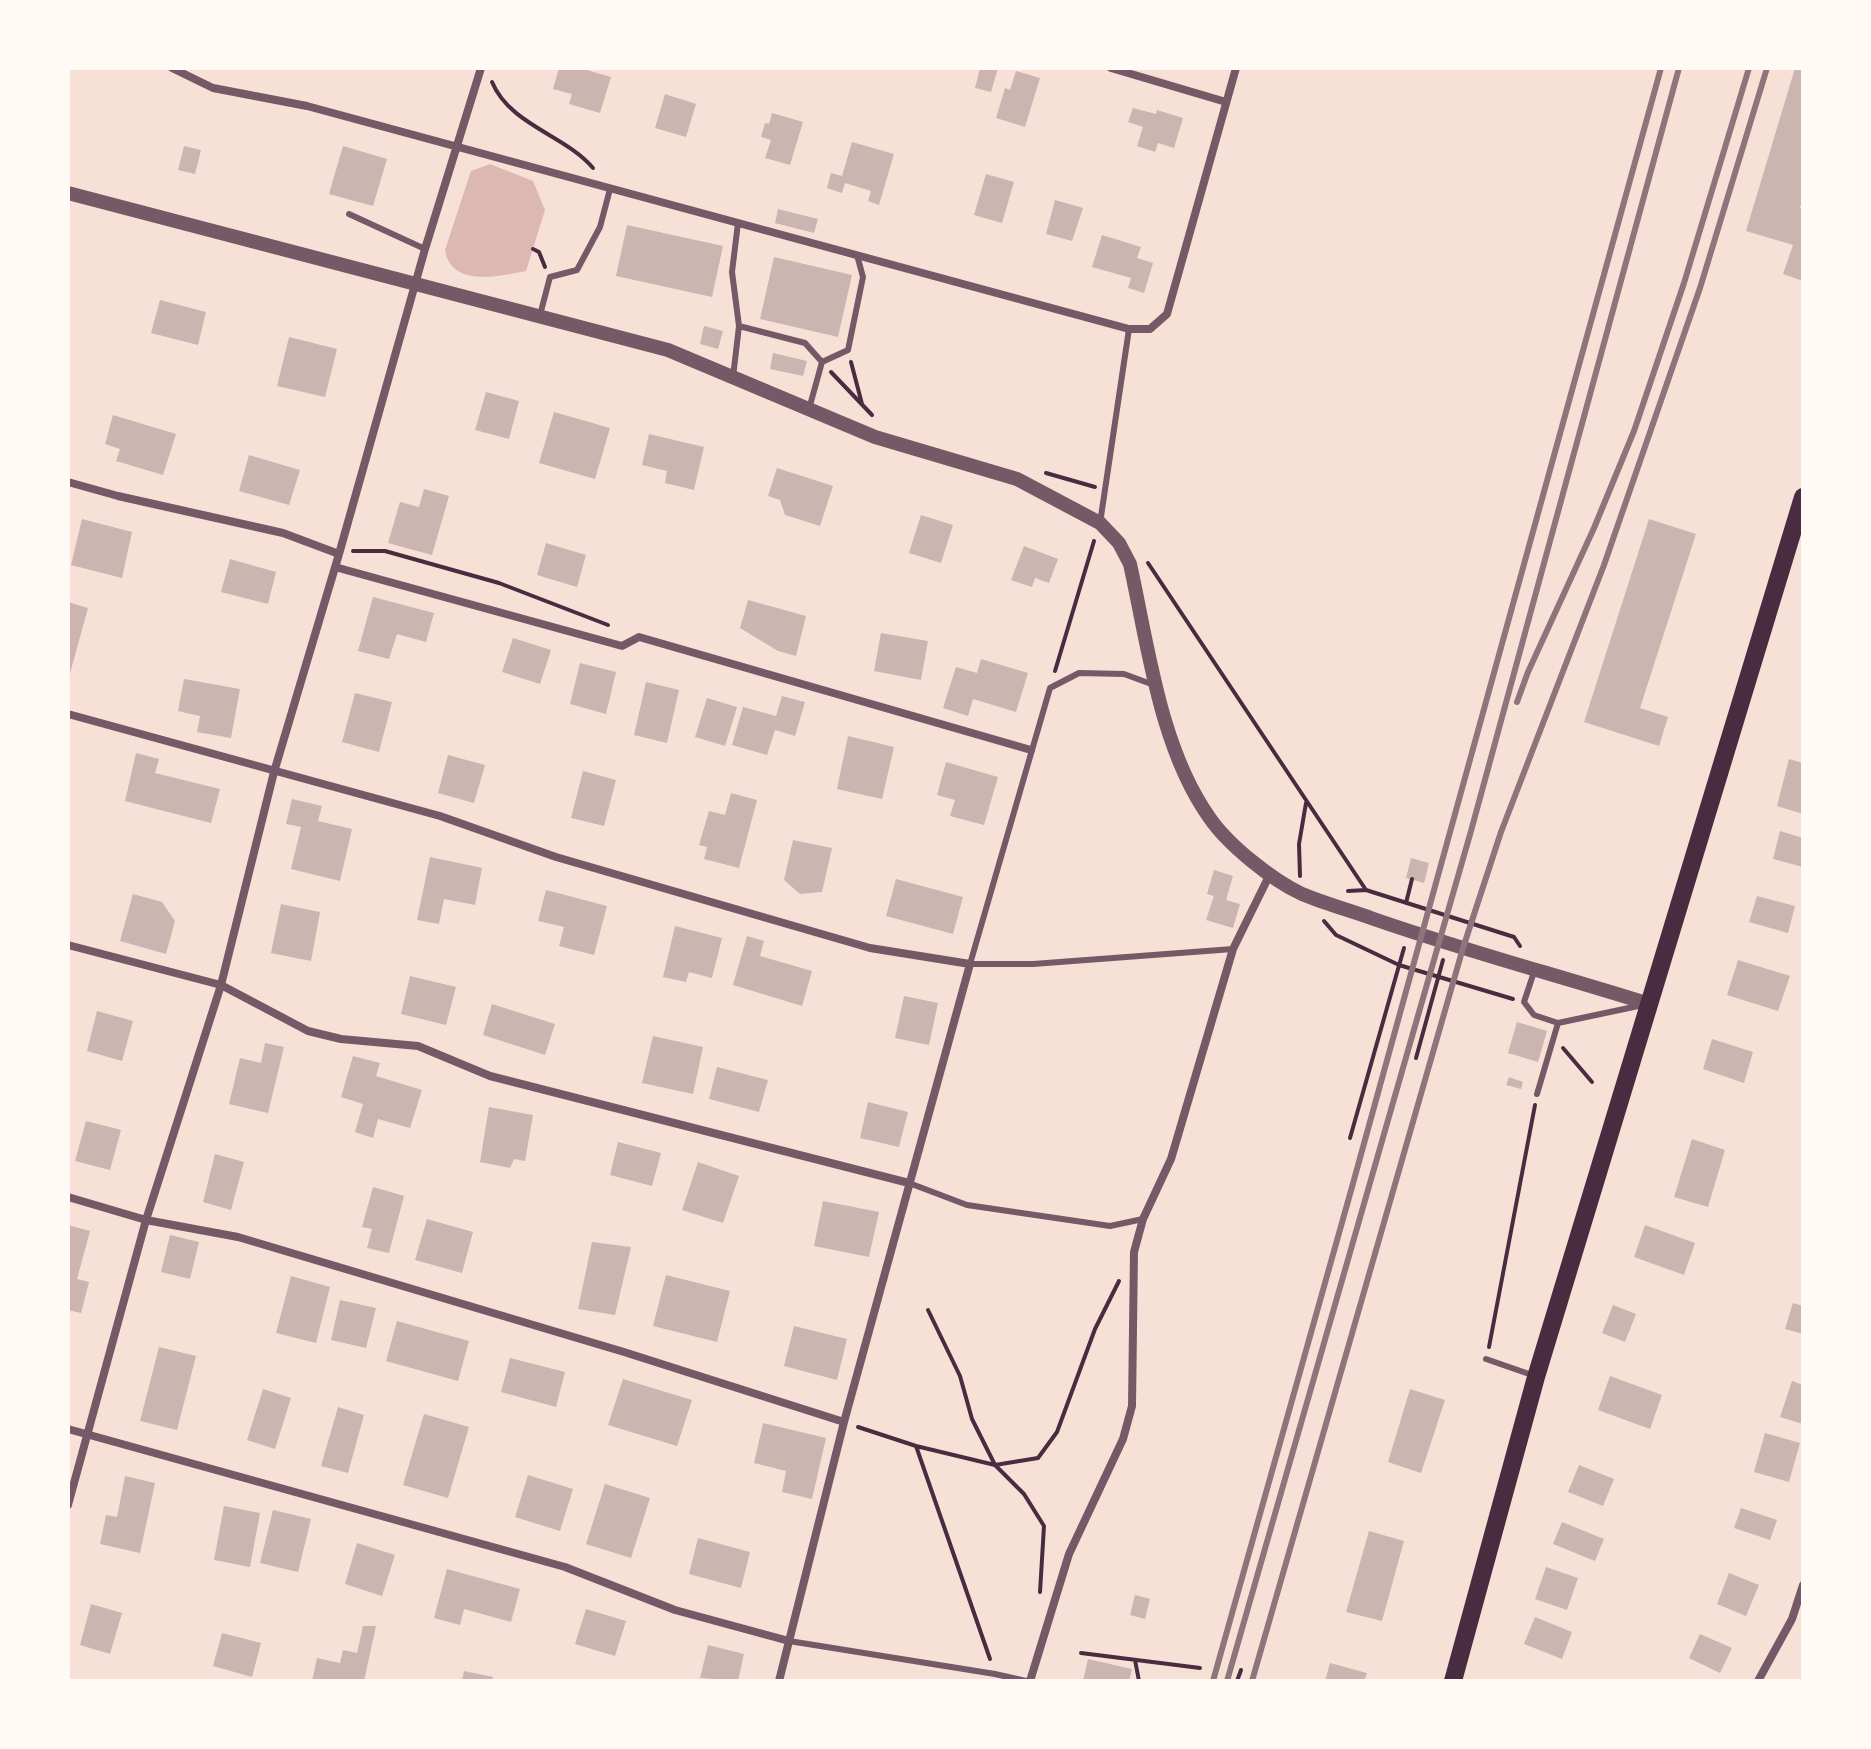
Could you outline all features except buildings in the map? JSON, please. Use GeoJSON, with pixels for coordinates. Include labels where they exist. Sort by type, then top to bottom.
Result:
{"type":"FeatureCollection","features":[{"type":"Feature","properties":{"kind":"main road"},"geometry":{"type":"LineString","coordinates":[[1453,1681],[1536,1377],[1803,497]]}},
{"type":"Feature","properties":{"kind":"street"},"geometry":{"type":"LineString","coordinates":[[172,68],[213,88],[307,106],[1129,329],[1150,329],[1167,314],[1236,68]]}},
{"type":"Feature","properties":{"kind":"street"},"geometry":{"type":"LineString","coordinates":[[68,1505],[146,1220],[221,985],[274,772],[425,249],[481,68]]}},
{"type":"Feature","properties":{"kind":"street"},"geometry":{"type":"LineString","coordinates":[[1111,68],[1226,102]]}},
{"type":"Feature","properties":{"kind":"street"},"geometry":{"type":"LineString","coordinates":[[68,193],[668,350],[875,437],[1017,479],[1100,523],[1119,543],[1130,564],[1169,730],[1190,784],[1209,818],[1231,842],[1270,874],[1301,893],[1448,944],[1649,1004]]}},
{"type":"Feature","properties":{"kind":"street"},"geometry":{"type":"LineString","coordinates":[[68,482],[283,533],[339,554]]}},
{"type":"Feature","properties":{"kind":"street"},"geometry":{"type":"LineString","coordinates":[[335,567],[622,646],[639,637],[1031,750]]}},
{"type":"Feature","properties":{"kind":"street"},"geometry":{"type":"LineString","coordinates":[[68,714],[440,816],[556,857],[870,948],[970,964],[844,1422],[779,1681]]}},
{"type":"Feature","properties":{"kind":"street"},"geometry":{"type":"LineString","coordinates":[[1028,1681],[1069,1554],[1123,1439],[1132,1406],[1134,1252],[1143,1219],[1171,1159],[1233,949],[1270,874]]}},
{"type":"Feature","properties":{"kind":"street"},"geometry":{"type":"LineString","coordinates":[[68,945],[221,985],[308,1031],[341,1039],[418,1046],[490,1076],[909,1183]]}},
{"type":"Feature","properties":{"kind":"street"},"geometry":{"type":"LineString","coordinates":[[68,1197],[146,1220],[238,1237],[624,1352],[844,1422]]}},
{"type":"Feature","properties":{"kind":"street"},"geometry":{"type":"LineString","coordinates":[[68,1429],[565,1567],[675,1610],[789,1641]]}},
{"type":"Feature","properties":{"kind":"street"},"geometry":{"type":"LineString","coordinates":[[1758,1681],[1792,1619],[1803,1585]]}},
{"type":"Feature","properties":{"kind":"street"},"geometry":{"type":"LineString","coordinates":[[1792,1619],[1803,1624]]}},
{"type":"Feature","properties":{"kind":"lane"},"geometry":{"type":"LineString","coordinates":[[540,315],[550,277],[577,270],[600,227],[610,189]]}},
{"type":"Feature","properties":{"kind":"lane"},"geometry":{"type":"LineString","coordinates":[[349,214],[425,249]]}},
{"type":"Feature","properties":{"kind":"lane"},"geometry":{"type":"LineString","coordinates":[[733,377],[739,326],[732,272],[738,223]]}},
{"type":"Feature","properties":{"kind":"lane"},"geometry":{"type":"LineString","coordinates":[[809,409],[822,362],[848,350],[863,277],[857,255]]}},
{"type":"Feature","properties":{"kind":"lane"},"geometry":{"type":"LineString","coordinates":[[739,326],[805,343],[822,362]]}},
{"type":"Feature","properties":{"kind":"lane"},"geometry":{"type":"LineString","coordinates":[[1100,523],[1129,329]]}},
{"type":"Feature","properties":{"kind":"lane"},"geometry":{"type":"LineString","coordinates":[[1157,686],[1124,674],[1079,673],[1050,688],[970,964],[1033,964],[1233,949]]}},
{"type":"Feature","properties":{"kind":"lane"},"geometry":{"type":"LineString","coordinates":[[1535,968],[1524,1002],[1534,1015],[1558,1023],[1649,1004]]}},
{"type":"Feature","properties":{"kind":"lane"},"geometry":{"type":"LineString","coordinates":[[1537,1094],[1558,1023]]}},
{"type":"Feature","properties":{"kind":"lane"},"geometry":{"type":"LineString","coordinates":[[909,1183],[967,1205],[1110,1226],[1143,1219]]}},
{"type":"Feature","properties":{"kind":"lane"},"geometry":{"type":"LineString","coordinates":[[1486,1359],[1536,1377]]}},
{"type":"Feature","properties":{"kind":"lane"},"geometry":{"type":"LineString","coordinates":[[789,1641],[1028,1681]]}},
{"type":"Feature","properties":{"kind":"path"},"geometry":{"type":"LineString","coordinates":[[490,78],[493,87],[520,117],[585,158],[610,189]]}},
{"type":"Feature","properties":{"kind":"path"},"geometry":{"type":"LineString","coordinates":[[848,350],[863,406]]}},
{"type":"Feature","properties":{"kind":"path"},"geometry":{"type":"LineString","coordinates":[[1050,688],[1100,523]]}},
{"type":"Feature","properties":{"kind":"path"},"geometry":{"type":"LineString","coordinates":[[339,554],[362,549],[385,551],[499,583],[639,637]]}},
{"type":"Feature","properties":{"kind":"path"},"geometry":{"type":"LineString","coordinates":[[1140,551],[1366,890],[1514,937],[1535,968]]}},
{"type":"Feature","properties":{"kind":"path"},"geometry":{"type":"LineString","coordinates":[[1306,803],[1299,844],[1301,893],[1336,935],[1399,965],[1524,1002]]}},
{"type":"Feature","properties":{"kind":"path"},"geometry":{"type":"LineString","coordinates":[[1406,903],[1412,879]]}},
{"type":"Feature","properties":{"kind":"path"},"geometry":{"type":"LineString","coordinates":[[1350,1138],[1399,965]]}},
{"type":"Feature","properties":{"kind":"path"},"geometry":{"type":"LineString","coordinates":[[1416,1058],[1438,977]]}},
{"type":"Feature","properties":{"kind":"path"},"geometry":{"type":"LineString","coordinates":[[1554,1037],[1592,1082]]}},
{"type":"Feature","properties":{"kind":"path"},"geometry":{"type":"LineString","coordinates":[[1486,1359],[1537,1094]]}},
{"type":"Feature","properties":{"kind":"path"},"geometry":{"type":"LineString","coordinates":[[844,1422],[916,1446],[995,1465],[1038,1458],[1057,1432],[1095,1329],[1134,1252]]}},
{"type":"Feature","properties":{"kind":"path"},"geometry":{"type":"LineString","coordinates":[[928,1310],[960,1376],[972,1419],[995,1465],[1024,1494],[1044,1526],[1040,1597]]}},
{"type":"Feature","properties":{"kind":"path"},"geometry":{"type":"LineString","coordinates":[[916,1446],[995,1674]]}},
{"type":"Feature","properties":{"kind":"path"},"geometry":{"type":"LineString","coordinates":[[1081,1653],[1200,1668]]}},
{"type":"Feature","properties":{"kind":"path"},"geometry":{"type":"LineString","coordinates":[[1135,1659],[1139,1681]]}},
{"type":"Feature","properties":{"kind":"path"},"geometry":{"type":"LineString","coordinates":[[1237,1681],[1241,1670]]}},
{"type":"Feature","properties":{"kind":"shaded area"},"geometry":{"type":"Polygon","coordinates":[[[490,164],[533,181],[545,210],[526,271],[478,277],[457,270],[449,262],[445,250],[471,171],[490,164]]]}},
{"type":"Feature","properties":{"kind":"railway"},"geometry":{"type":"LineString","coordinates":[[1213,1681],[1661,68]]}},
{"type":"Feature","properties":{"kind":"railway"},"geometry":{"type":"LineString","coordinates":[[1227,1681],[1471,831],[1679,68]]}},
{"type":"Feature","properties":{"kind":"railway"},"geometry":{"type":"LineString","coordinates":[[1517,702],[1634,431],[1684,283],[1749,68]]}},
{"type":"Feature","properties":{"kind":"railway"},"geometry":{"type":"LineString","coordinates":[[1252,1681],[1463,948],[1501,832],[1604,565],[1700,288],[1767,68]]}}]}
